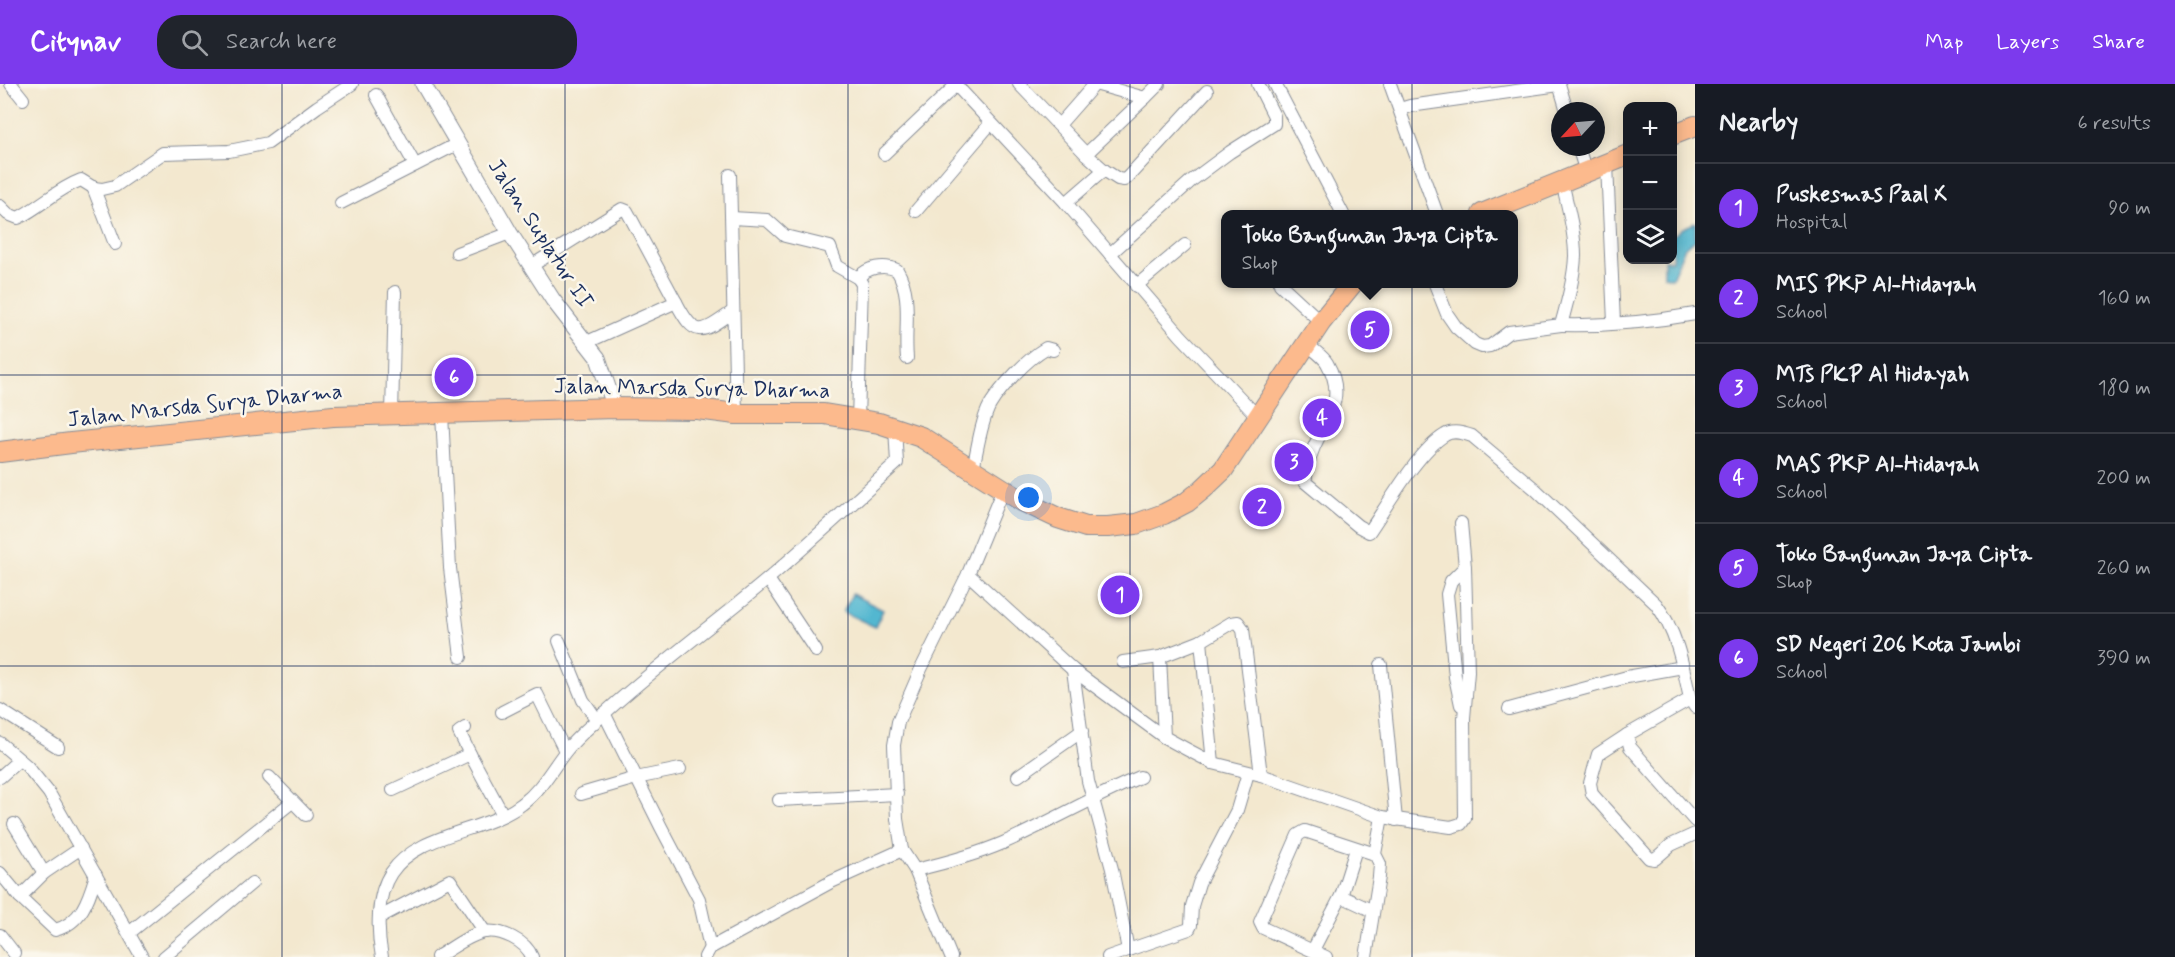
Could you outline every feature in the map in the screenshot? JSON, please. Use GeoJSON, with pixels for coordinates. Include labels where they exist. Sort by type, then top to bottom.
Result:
{"type":"FeatureCollection","features":[{"type":"Feature","properties":{"kind":"highway"},"geometry":{"type":"LineString","coordinates":[[1677,133],[1695,126]]}},
{"type":"Feature","properties":{"kind":"highway"},"geometry":{"type":"LineString","coordinates":[[1492,210],[1626,156]]}},
{"type":"Feature","properties":{"kind":"highway","name":"Jalan Marsda Surya Dharma"},"geometry":{"type":"LineString","coordinates":[[0,453],[71,442],[333,416],[615,408],[697,409],[736,414],[824,414],[895,427],[921,437],[1022,501],[1058,518],[1086,526],[1108,527],[1136,524],[1164,514],[1187,502],[1223,470],[1321,322],[1349,288]]}},
{"type":"Feature","properties":{"kind":"street"},"geometry":{"type":"LineString","coordinates":[[11,84],[23,99]]}},
{"type":"Feature","properties":{"kind":"street"},"geometry":{"type":"LineString","coordinates":[[0,206],[8,214],[18,218],[34,210],[42,201],[67,185],[81,180],[102,189],[115,186],[163,153],[229,151],[268,142],[352,84]]}},
{"type":"Feature","properties":{"kind":"street","name":"Jalan Suplatur II"},"geometry":{"type":"LineString","coordinates":[[423,84],[531,266],[598,358],[615,408]]}},
{"type":"Feature","properties":{"kind":"street"},"geometry":{"type":"LineString","coordinates":[[884,154],[956,84],[1066,203],[1136,286],[1259,418]]}},
{"type":"Feature","properties":{"kind":"street"},"geometry":{"type":"LineString","coordinates":[[1019,84],[1086,154],[1104,170],[1124,180],[1207,91]]}},
{"type":"Feature","properties":{"kind":"street"},"geometry":{"type":"LineString","coordinates":[[1059,125],[1095,84],[1145,98]]}},
{"type":"Feature","properties":{"kind":"street"},"geometry":{"type":"LineString","coordinates":[[1086,154],[1159,84]]}},
{"type":"Feature","properties":{"kind":"street"},"geometry":{"type":"LineString","coordinates":[[1110,254],[1191,181],[1230,152],[1274,124],[1274,117],[1257,84]]}},
{"type":"Feature","properties":{"kind":"street"},"geometry":{"type":"LineString","coordinates":[[1275,84],[1341,210]]}},
{"type":"Feature","properties":{"kind":"street"},"geometry":{"type":"LineString","coordinates":[[1390,84],[1436,210]]}},
{"type":"Feature","properties":{"kind":"street"},"geometry":{"type":"LineString","coordinates":[[1400,110],[1410,106],[1559,84],[1564,102]]}},
{"type":"Feature","properties":{"kind":"street"},"geometry":{"type":"LineString","coordinates":[[376,95],[415,165]]}},
{"type":"Feature","properties":{"kind":"street"},"geometry":{"type":"LineString","coordinates":[[916,211],[991,123]]}},
{"type":"Feature","properties":{"kind":"street"},"geometry":{"type":"LineString","coordinates":[[341,203],[457,144]]}},
{"type":"Feature","properties":{"kind":"street"},"geometry":{"type":"LineString","coordinates":[[1581,156],[1586,172]]}},
{"type":"Feature","properties":{"kind":"street"},"geometry":{"type":"LineString","coordinates":[[1607,164],[1614,323]]}},
{"type":"Feature","properties":{"kind":"street"},"geometry":{"type":"LineString","coordinates":[[1066,203],[1104,170]]}},
{"type":"Feature","properties":{"kind":"street"},"geometry":{"type":"LineString","coordinates":[[730,175],[736,414]]}},
{"type":"Feature","properties":{"kind":"street"},"geometry":{"type":"LineString","coordinates":[[1561,325],[1575,255],[1572,224],[1562,181]]}},
{"type":"Feature","properties":{"kind":"street"},"geometry":{"type":"LineString","coordinates":[[93,187],[115,244]]}},
{"type":"Feature","properties":{"kind":"street"},"geometry":{"type":"LineString","coordinates":[[531,266],[625,209],[687,323],[699,330],[713,325],[732,312]]}},
{"type":"Feature","properties":{"kind":"street"},"geometry":{"type":"LineString","coordinates":[[732,218],[767,220],[785,236],[830,247],[837,266],[862,284],[858,420]]}},
{"type":"Feature","properties":{"kind":"street"},"geometry":{"type":"LineString","coordinates":[[457,253],[510,233]]}},
{"type":"Feature","properties":{"kind":"street"},"geometry":{"type":"LineString","coordinates":[[1136,286],[1185,245]]}},
{"type":"Feature","properties":{"kind":"street"},"geometry":{"type":"LineString","coordinates":[[858,279],[863,272],[883,266],[897,270],[907,302],[905,332],[907,358]]}},
{"type":"Feature","properties":{"kind":"street"},"geometry":{"type":"LineString","coordinates":[[1284,288],[1321,322]]}},
{"type":"Feature","properties":{"kind":"street"},"geometry":{"type":"LineString","coordinates":[[1437,288],[1447,314],[1456,327],[1475,344],[1482,347],[1490,346],[1509,332],[1561,325],[1600,326],[1656,321],[1695,314]]}},
{"type":"Feature","properties":{"kind":"street"},"geometry":{"type":"LineString","coordinates":[[392,414],[395,292]]}},
{"type":"Feature","properties":{"kind":"street"},"geometry":{"type":"LineString","coordinates":[[585,343],[676,302]]}},
{"type":"Feature","properties":{"kind":"street"},"geometry":{"type":"LineString","coordinates":[[1307,344],[1327,362],[1334,382],[1335,396],[1334,407],[1308,462],[1305,483],[1358,526],[1369,532],[1407,475],[1432,446],[1446,435],[1462,432],[1472,436],[1535,489],[1656,604],[1669,623],[1692,703],[1627,735],[1598,754],[1590,783],[1592,794],[1649,858],[1655,859],[1671,845],[1695,834]]}},
{"type":"Feature","properties":{"kind":"street"},"geometry":{"type":"LineString","coordinates":[[973,469],[989,406],[1028,361],[1046,348],[1053,350]]}},
{"type":"Feature","properties":{"kind":"street"},"geometry":{"type":"LineString","coordinates":[[442,414],[450,568],[461,657]]}},
{"type":"Feature","properties":{"kind":"street"},"geometry":{"type":"LineString","coordinates":[[382,957],[380,917],[385,886],[390,873],[400,862],[415,851],[503,815],[520,806],[536,792],[565,751],[601,717],[663,663],[768,579],[897,463],[895,427]]}},
{"type":"Feature","properties":{"kind":"street"},"geometry":{"type":"LineString","coordinates":[[951,957],[915,870],[902,850],[897,819],[894,745],[898,722],[921,669],[968,574],[1003,489]]}},
{"type":"Feature","properties":{"kind":"street"},"geometry":{"type":"LineString","coordinates":[[968,574],[1073,670],[1164,737],[1213,763],[1254,774],[1382,817],[1451,827],[1461,824],[1465,818],[1464,718],[1468,672],[1465,567],[1461,523]]}},
{"type":"Feature","properties":{"kind":"street"},"geometry":{"type":"LineString","coordinates":[[1464,718],[1455,677],[1446,594],[1451,581],[1465,567]]}},
{"type":"Feature","properties":{"kind":"street"},"geometry":{"type":"LineString","coordinates":[[768,579],[816,651]]}},
{"type":"Feature","properties":{"kind":"street"},"geometry":{"type":"LineString","coordinates":[[1108,957],[1189,929],[1192,906],[1199,884],[1254,774],[1243,629],[1238,622],[1231,623],[1201,641],[1160,657],[1123,662]]}},
{"type":"Feature","properties":{"kind":"street"},"geometry":{"type":"LineString","coordinates":[[559,641],[583,700],[601,717],[636,778],[699,899],[707,953],[831,882],[902,850]]}},
{"type":"Feature","properties":{"kind":"street"},"geometry":{"type":"LineString","coordinates":[[1201,641],[1213,763]]}},
{"type":"Feature","properties":{"kind":"street"},"geometry":{"type":"LineString","coordinates":[[1160,657],[1164,737]]}},
{"type":"Feature","properties":{"kind":"street"},"geometry":{"type":"LineString","coordinates":[[1380,665],[1396,820]]}},
{"type":"Feature","properties":{"kind":"street"},"geometry":{"type":"LineString","coordinates":[[1509,709],[1627,677],[1683,667]]}},
{"type":"Feature","properties":{"kind":"street"},"geometry":{"type":"LineString","coordinates":[[1073,670],[1088,781],[1112,868],[1128,950]]}},
{"type":"Feature","properties":{"kind":"street"},"geometry":{"type":"LineString","coordinates":[[502,712],[537,694],[565,751]]}},
{"type":"Feature","properties":{"kind":"street"},"geometry":{"type":"LineString","coordinates":[[0,710],[58,747]]}},
{"type":"Feature","properties":{"kind":"street"},"geometry":{"type":"LineString","coordinates":[[465,728],[459,732],[503,815]]}},
{"type":"Feature","properties":{"kind":"street"},"geometry":{"type":"LineString","coordinates":[[1018,776],[1082,731]]}},
{"type":"Feature","properties":{"kind":"street"},"geometry":{"type":"LineString","coordinates":[[1627,735],[1630,747],[1695,822]]}},
{"type":"Feature","properties":{"kind":"street"},"geometry":{"type":"LineString","coordinates":[[0,742],[36,776],[49,793],[142,957]]}},
{"type":"Feature","properties":{"kind":"street"},"geometry":{"type":"LineString","coordinates":[[393,790],[470,754]]}},
{"type":"Feature","properties":{"kind":"street"},"geometry":{"type":"LineString","coordinates":[[0,777],[19,760]]}},
{"type":"Feature","properties":{"kind":"street"},"geometry":{"type":"LineString","coordinates":[[581,794],[636,778],[680,769]]}},
{"type":"Feature","properties":{"kind":"street"},"geometry":{"type":"LineString","coordinates":[[269,777],[306,815]]}},
{"type":"Feature","properties":{"kind":"street"},"geometry":{"type":"LineString","coordinates":[[915,870],[1001,844],[1140,777]]}},
{"type":"Feature","properties":{"kind":"street"},"geometry":{"type":"LineString","coordinates":[[779,800],[897,794]]}},
{"type":"Feature","properties":{"kind":"street"},"geometry":{"type":"LineString","coordinates":[[129,933],[292,802]]}},
{"type":"Feature","properties":{"kind":"street"},"geometry":{"type":"LineString","coordinates":[[1366,957],[1379,877],[1380,864],[1375,854],[1382,817]]}},
{"type":"Feature","properties":{"kind":"street"},"geometry":{"type":"LineString","coordinates":[[14,824],[44,873]]}},
{"type":"Feature","properties":{"kind":"street"},"geometry":{"type":"LineString","coordinates":[[1326,957],[1263,928],[1260,922],[1300,833],[1305,831],[1375,854]]}},
{"type":"Feature","properties":{"kind":"street"},"geometry":{"type":"LineString","coordinates":[[20,897],[44,873],[81,848]]}},
{"type":"Feature","properties":{"kind":"street"},"geometry":{"type":"LineString","coordinates":[[1313,950],[1341,896],[1356,849]]}},
{"type":"Feature","properties":{"kind":"street"},"geometry":{"type":"LineString","coordinates":[[0,873],[51,928],[61,928],[82,913],[96,875]]}},
{"type":"Feature","properties":{"kind":"street"},"geometry":{"type":"LineString","coordinates":[[380,917],[450,880],[485,932]]}},
{"type":"Feature","properties":{"kind":"street"},"geometry":{"type":"LineString","coordinates":[[164,957],[252,883]]}},
{"type":"Feature","properties":{"kind":"street"},"geometry":{"type":"LineString","coordinates":[[1341,896],[1373,911]]}},
{"type":"Feature","properties":{"kind":"street"},"geometry":{"type":"LineString","coordinates":[[437,957],[485,932],[507,935],[524,944],[531,957]]}},
{"type":"Feature","properties":{"kind":"street"},"geometry":{"type":"LineString","coordinates":[[0,935],[14,953]]}},
{"type":"Feature","properties":{"kind":"water"},"geometry":{"type":"Polygon","coordinates":[[[1695,223],[1695,240],[1685,247],[1672,278],[1664,276],[1664,264],[1677,264],[1677,233],[1695,223]]]}},
{"type":"Feature","properties":{"kind":"water"},"geometry":{"type":"Polygon","coordinates":[[[852,594],[883,610],[875,627],[843,612],[852,594]]]}},
{"type":"Feature","properties":{"kind":"place","name":"Toko Bangunan Jaya Cipta"},"geometry":{"type":"Point","coordinates":[1370,330]}},
{"type":"Feature","properties":{"kind":"place","name":"SD Negeri 206 Kota Jambi"},"geometry":{"type":"Point","coordinates":[454,377]}},
{"type":"Feature","properties":{"kind":"place","name":"MAS PKP Al-Hidayah"},"geometry":{"type":"Point","coordinates":[1322,418]}},
{"type":"Feature","properties":{"kind":"place","name":"MTs PKP Al Hidayah"},"geometry":{"type":"Point","coordinates":[1294,462]}},
{"type":"Feature","properties":{"kind":"place","name":"MIS PKP Al-Hidayah"},"geometry":{"type":"Point","coordinates":[1262,507]}},
{"type":"Feature","properties":{"kind":"place","name":"Puskesmas Paal X"},"geometry":{"type":"Point","coordinates":[1120,595]}}]}
